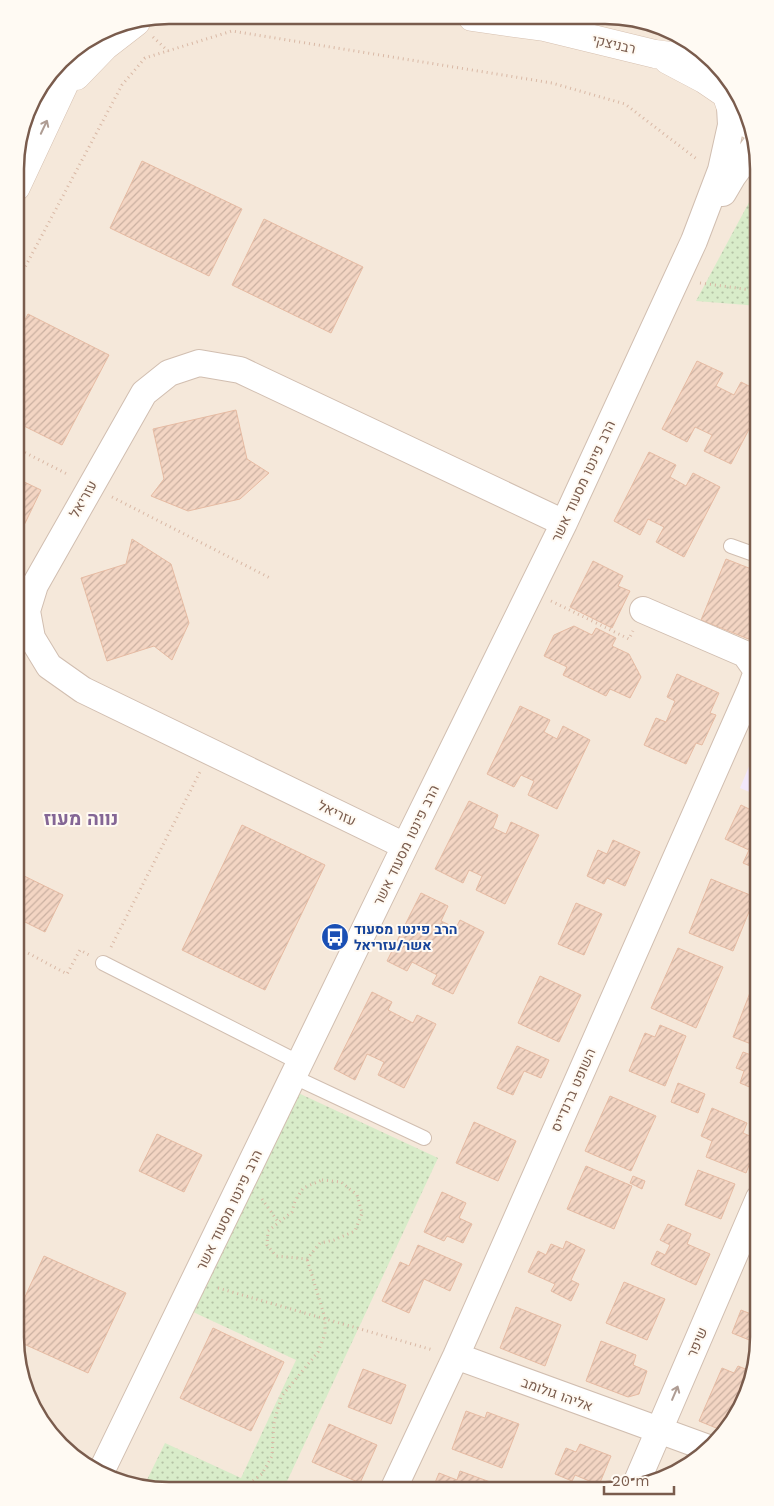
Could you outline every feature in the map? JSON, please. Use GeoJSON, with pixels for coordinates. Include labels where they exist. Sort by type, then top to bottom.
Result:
{"type":"FeatureCollection","features":[{"type":"Feature","properties":{"kind":"street","name":"רבניצקי"},"geometry":{"type":"LineString","coordinates":[[522,24],[544,27],[655,54],[699,59]]}},
{"type":"Feature","properties":{"kind":"street","name":"רבניצקי"},"geometry":{"type":"LineString","coordinates":[[536,24],[544,27]]}},
{"type":"Feature","properties":{"kind":"street"},"geometry":{"type":"LineString","coordinates":[[61,91],[105,46],[125,30]]}},
{"type":"Feature","properties":{"kind":"street","name":"רבניצקי"},"geometry":{"type":"LineString","coordinates":[[655,54],[682,67],[727,94],[738,118],[742,120]]}},
{"type":"Feature","properties":{"kind":"street"},"geometry":{"type":"LineString","coordinates":[[24,170],[77,57]]}},
{"type":"Feature","properties":{"kind":"street","name":"הרב פינטו מסעוד אשר"},"geometry":{"type":"LineString","coordinates":[[104,1467],[564,523],[694,241],[726,153],[731,125],[727,94]]}},
{"type":"Feature","properties":{"kind":"street","name":"הרב פינטו מסעוד אשר"},"geometry":{"type":"LineString","coordinates":[[694,241],[733,176],[749,154]]}},
{"type":"Feature","properties":{"kind":"street","name":"עזריאל"},"geometry":{"type":"LineString","coordinates":[[405,846],[83,690],[49,666],[24,639],[27,611],[35,585],[144,393],[169,373],[199,363],[240,370],[564,523]]}},
{"type":"Feature","properties":{"kind":"street","name":"השופט ברנדייס"},"geometry":{"type":"LineString","coordinates":[[643,610],[745,654],[750,661]]}},
{"type":"Feature","properties":{"kind":"street","name":"השופט ברנדייס"},"geometry":{"type":"LineString","coordinates":[[397,1482],[456,1356],[750,699]]}},
{"type":"Feature","properties":{"kind":"street","name":"שיפר"},"geometry":{"type":"LineString","coordinates":[[639,1478],[750,1219]]}},
{"type":"Feature","properties":{"kind":"street","name":"אליהו גולומב"},"geometry":{"type":"LineString","coordinates":[[456,1356],[701,1446]]}},
{"type":"Feature","properties":{"kind":"lane"},"geometry":{"type":"LineString","coordinates":[[731,546],[750,553]]}},
{"type":"Feature","properties":{"kind":"lane"},"geometry":{"type":"LineString","coordinates":[[103,963],[424,1138]]}},
{"type":"Feature","properties":{"kind":"path"},"geometry":{"type":"LineString","coordinates":[[24,269],[122,85],[144,58],[232,31],[552,83],[625,104],[702,162],[726,153]]}},
{"type":"Feature","properties":{"kind":"path"},"geometry":{"type":"LineString","coordinates":[[676,280],[750,290]]}},
{"type":"Feature","properties":{"kind":"path"},"geometry":{"type":"LineString","coordinates":[[24,452],[272,579]]}},
{"type":"Feature","properties":{"kind":"path"},"geometry":{"type":"LineString","coordinates":[[530,591],[629,639],[643,610]]}},
{"type":"Feature","properties":{"kind":"path"},"geometry":{"type":"LineString","coordinates":[[24,951],[67,974],[80,950],[103,963],[210,751]]}},
{"type":"Feature","properties":{"kind":"path"},"geometry":{"type":"LineString","coordinates":[[322,1180],[341,1182],[357,1195],[362,1213],[355,1231],[334,1240],[320,1243],[307,1259],[276,1256],[267,1245],[268,1231],[292,1212],[295,1201],[303,1188],[322,1180]]}},
{"type":"Feature","properties":{"kind":"path"},"geometry":{"type":"LineString","coordinates":[[252,1482],[262,1474],[272,1456],[274,1423],[281,1397],[318,1352],[325,1334],[325,1318],[307,1259]]}},
{"type":"Feature","properties":{"kind":"path"},"geometry":{"type":"LineString","coordinates":[[195,1281],[456,1356]]}},
{"type":"Feature","properties":{"kind":"shaded area"},"geometry":{"type":"Polygon","coordinates":[[[150,25],[624,25],[652,31],[686,48],[701,60],[726,88],[743,122],[749,150],[750,169],[750,1346],[743,1384],[726,1418],[708,1440],[693,1452],[678,1463],[652,1475],[614,1482],[150,1481],[113,1471],[96,1463],[66,1440],[48,1418],[31,1384],[25,1356],[24,1337],[25,150],[35,113],[48,88],[73,60],[96,43],[122,31],[150,25]]]}},
{"type":"Feature","properties":{"kind":"shaded area"},"geometry":{"type":"Polygon","coordinates":[[[750,764],[750,792],[740,788],[750,764]]]}},
{"type":"Feature","properties":{"kind":"green space"},"geometry":{"type":"Polygon","coordinates":[[[750,200],[750,305],[696,301],[750,200]]]}},
{"type":"Feature","properties":{"kind":"green space"},"geometry":{"type":"Polygon","coordinates":[[[294,1091],[438,1158],[287,1482],[147,1480],[165,1443],[241,1478],[296,1360],[191,1311],[294,1091]]]}},
{"type":"Feature","properties":{"kind":"building"},"geometry":{"type":"Polygon","coordinates":[[[142,161],[242,209],[209,276],[110,228],[142,161]]]}},
{"type":"Feature","properties":{"kind":"building"},"geometry":{"type":"Polygon","coordinates":[[[264,219],[363,267],[331,333],[232,285],[264,219]]]}},
{"type":"Feature","properties":{"kind":"building"},"geometry":{"type":"Polygon","coordinates":[[[28,314],[109,355],[62,445],[24,426],[24,322],[28,314]]]}},
{"type":"Feature","properties":{"kind":"building"},"geometry":{"type":"Polygon","coordinates":[[[697,361],[723,373],[716,386],[734,395],[741,382],[750,386],[750,427],[731,464],[704,451],[712,435],[695,427],[687,442],[662,429],[697,361]]]}},
{"type":"Feature","properties":{"kind":"building"},"geometry":{"type":"Polygon","coordinates":[[[236,410],[247,459],[269,473],[240,499],[188,511],[151,496],[164,479],[153,429],[236,410]]]}},
{"type":"Feature","properties":{"kind":"building"},"geometry":{"type":"Polygon","coordinates":[[[649,452],[676,465],[670,477],[686,486],[693,473],[720,487],[684,557],[656,542],[664,527],[648,519],[640,535],[614,521],[649,452]]]}},
{"type":"Feature","properties":{"kind":"building"},"geometry":{"type":"Polygon","coordinates":[[[24,482],[41,490],[24,525],[24,482]]]}},
{"type":"Feature","properties":{"kind":"building"},"geometry":{"type":"Polygon","coordinates":[[[132,539],[171,564],[189,623],[172,660],[154,646],[107,661],[81,578],[126,564],[132,539]]]}},
{"type":"Feature","properties":{"kind":"building"},"geometry":{"type":"Polygon","coordinates":[[[726,559],[750,568],[750,640],[701,620],[726,559]]]}},
{"type":"Feature","properties":{"kind":"building"},"geometry":{"type":"Polygon","coordinates":[[[593,561],[623,576],[618,586],[630,591],[612,628],[570,607],[593,561]]]}},
{"type":"Feature","properties":{"kind":"building"},"geometry":{"type":"Polygon","coordinates":[[[574,626],[592,635],[596,628],[616,638],[612,646],[629,654],[641,677],[630,698],[610,689],[606,696],[563,675],[567,667],[544,656],[554,635],[574,626]]]}},
{"type":"Feature","properties":{"kind":"building"},"geometry":{"type":"Polygon","coordinates":[[[677,674],[719,693],[710,713],[716,715],[702,745],[696,743],[686,764],[644,745],[656,718],[666,722],[675,701],[667,697],[677,674]]]}},
{"type":"Feature","properties":{"kind":"building"},"geometry":{"type":"Polygon","coordinates":[[[520,706],[550,720],[544,732],[557,739],[563,726],[590,740],[557,809],[528,795],[534,781],[521,775],[514,787],[487,774],[520,706]]]}},
{"type":"Feature","properties":{"kind":"building"},"geometry":{"type":"Polygon","coordinates":[[[469,801],[498,815],[493,828],[506,834],[511,822],[539,835],[505,904],[476,890],[482,876],[469,870],[463,883],[435,869],[469,801]]]}},
{"type":"Feature","properties":{"kind":"building"},"geometry":{"type":"Polygon","coordinates":[[[741,805],[750,810],[750,866],[743,863],[749,850],[725,839],[741,805]]]}},
{"type":"Feature","properties":{"kind":"building"},"geometry":{"type":"Polygon","coordinates":[[[242,825],[325,865],[265,990],[182,950],[242,825]]]}},
{"type":"Feature","properties":{"kind":"building"},"geometry":{"type":"Polygon","coordinates":[[[613,840],[640,852],[625,886],[607,878],[604,884],[587,876],[598,850],[607,854],[613,840]]]}},
{"type":"Feature","properties":{"kind":"building"},"geometry":{"type":"Polygon","coordinates":[[[24,876],[63,895],[45,932],[24,922],[24,876]]]}},
{"type":"Feature","properties":{"kind":"building"},"geometry":{"type":"Polygon","coordinates":[[[711,879],[750,895],[750,909],[733,951],[689,933],[711,879]]]}},
{"type":"Feature","properties":{"kind":"building"},"geometry":{"type":"Polygon","coordinates":[[[421,893],[448,906],[441,921],[456,928],[460,920],[484,932],[453,994],[432,984],[437,975],[412,962],[407,971],[387,961],[421,893]]]}},
{"type":"Feature","properties":{"kind":"building"},"geometry":{"type":"Polygon","coordinates":[[[576,903],[602,914],[584,955],[558,944],[576,903]]]}},
{"type":"Feature","properties":{"kind":"building"},"geometry":{"type":"Polygon","coordinates":[[[678,948],[723,967],[696,1028],[651,1008],[678,948]]]}},
{"type":"Feature","properties":{"kind":"building"},"geometry":{"type":"Polygon","coordinates":[[[540,976],[581,995],[559,1042],[518,1023],[540,976]]]}},
{"type":"Feature","properties":{"kind":"building"},"geometry":{"type":"Polygon","coordinates":[[[372,992],[392,1002],[388,1010],[413,1023],[417,1015],[436,1024],[404,1088],[378,1075],[384,1062],[367,1054],[355,1080],[334,1069],[372,992]]]}},
{"type":"Feature","properties":{"kind":"building"},"geometry":{"type":"Polygon","coordinates":[[[750,993],[750,1044],[733,1037],[750,993]]]}},
{"type":"Feature","properties":{"kind":"building"},"geometry":{"type":"Polygon","coordinates":[[[660,1025],[686,1036],[665,1086],[629,1071],[645,1033],[655,1037],[660,1025]]]}},
{"type":"Feature","properties":{"kind":"building"},"geometry":{"type":"Polygon","coordinates":[[[517,1046],[549,1060],[541,1078],[524,1071],[513,1095],[497,1088],[517,1046]]]}},
{"type":"Feature","properties":{"kind":"building"},"geometry":{"type":"Polygon","coordinates":[[[743,1052],[750,1055],[750,1087],[740,1083],[744,1071],[736,1068],[743,1052]]]}},
{"type":"Feature","properties":{"kind":"building"},"geometry":{"type":"Polygon","coordinates":[[[678,1083],[705,1094],[698,1113],[671,1102],[678,1083]]]}},
{"type":"Feature","properties":{"kind":"building"},"geometry":{"type":"Polygon","coordinates":[[[610,1096],[656,1116],[631,1171],[585,1151],[610,1096]]]}},
{"type":"Feature","properties":{"kind":"building"},"geometry":{"type":"Polygon","coordinates":[[[712,1108],[747,1123],[743,1133],[750,1136],[750,1163],[746,1173],[706,1157],[712,1141],[701,1136],[712,1108]]]}},
{"type":"Feature","properties":{"kind":"building"},"geometry":{"type":"Polygon","coordinates":[[[474,1122],[516,1141],[498,1181],[456,1163],[474,1122]]]}},
{"type":"Feature","properties":{"kind":"building"},"geometry":{"type":"Polygon","coordinates":[[[157,1134],[202,1155],[184,1192],[139,1171],[157,1134]]]}},
{"type":"Feature","properties":{"kind":"building"},"geometry":{"type":"Polygon","coordinates":[[[586,1166],[632,1186],[614,1229],[567,1209],[586,1166]]]}},
{"type":"Feature","properties":{"kind":"building"},"geometry":{"type":"Polygon","coordinates":[[[698,1170],[735,1184],[721,1219],[685,1205],[698,1170]]]}},
{"type":"Feature","properties":{"kind":"building"},"geometry":{"type":"Polygon","coordinates":[[[633,1176],[645,1181],[642,1189],[630,1183],[633,1176]]]}},
{"type":"Feature","properties":{"kind":"building"},"geometry":{"type":"Polygon","coordinates":[[[442,1192],[466,1203],[459,1218],[472,1224],[463,1243],[447,1236],[444,1241],[424,1232],[442,1192]]]}},
{"type":"Feature","properties":{"kind":"building"},"geometry":{"type":"Polygon","coordinates":[[[668,1224],[691,1234],[687,1244],[710,1254],[696,1285],[651,1264],[657,1251],[665,1255],[670,1245],[660,1240],[668,1224]]]}},
{"type":"Feature","properties":{"kind":"building"},"geometry":{"type":"Polygon","coordinates":[[[566,1241],[585,1250],[571,1280],[579,1284],[571,1301],[551,1291],[555,1284],[528,1272],[538,1251],[546,1255],[551,1244],[563,1249],[566,1241]]]}},
{"type":"Feature","properties":{"kind":"building"},"geometry":{"type":"Polygon","coordinates":[[[418,1245],[462,1264],[450,1291],[424,1279],[409,1313],[382,1301],[400,1262],[409,1266],[418,1245]]]}},
{"type":"Feature","properties":{"kind":"building"},"geometry":{"type":"Polygon","coordinates":[[[44,1256],[126,1293],[88,1373],[24,1344],[24,1299],[44,1256]]]}},
{"type":"Feature","properties":{"kind":"building"},"geometry":{"type":"Polygon","coordinates":[[[624,1282],[665,1299],[647,1340],[606,1323],[624,1282]]]}},
{"type":"Feature","properties":{"kind":"building"},"geometry":{"type":"Polygon","coordinates":[[[516,1307],[561,1325],[545,1366],[500,1348],[516,1307]]]}},
{"type":"Feature","properties":{"kind":"building"},"geometry":{"type":"Polygon","coordinates":[[[741,1310],[750,1314],[750,1340],[732,1333],[741,1310]]]}},
{"type":"Feature","properties":{"kind":"building"},"geometry":{"type":"Polygon","coordinates":[[[213,1328],[284,1362],[251,1431],[180,1398],[213,1328]]]}},
{"type":"Feature","properties":{"kind":"building"},"geometry":{"type":"Polygon","coordinates":[[[601,1341],[636,1355],[633,1365],[647,1371],[639,1394],[628,1397],[586,1381],[601,1341]]]}},
{"type":"Feature","properties":{"kind":"building"},"geometry":{"type":"Polygon","coordinates":[[[738,1366],[746,1369],[743,1384],[726,1418],[717,1428],[699,1421],[722,1368],[734,1373],[738,1366]]]}},
{"type":"Feature","properties":{"kind":"building"},"geometry":{"type":"Polygon","coordinates":[[[363,1369],[406,1385],[391,1424],[348,1407],[363,1369]]]}},
{"type":"Feature","properties":{"kind":"building"},"geometry":{"type":"Polygon","coordinates":[[[466,1411],[485,1418],[487,1412],[519,1424],[502,1468],[452,1449],[466,1411]]]}},
{"type":"Feature","properties":{"kind":"building"},"geometry":{"type":"Polygon","coordinates":[[[329,1424],[377,1445],[360,1482],[312,1462],[329,1424]]]}},
{"type":"Feature","properties":{"kind":"building"},"geometry":{"type":"Polygon","coordinates":[[[580,1444],[611,1456],[600,1482],[592,1482],[575,1475],[572,1481],[555,1474],[566,1448],[576,1452],[580,1444]]]}},
{"type":"Feature","properties":{"kind":"building"},"geometry":{"type":"Polygon","coordinates":[[[460,1471],[490,1482],[435,1482],[439,1473],[457,1480],[460,1471]]]}},
{"type":"Feature","properties":{"kind":"place","name":"הרב פינטו מסעוד אשר/עזריאל"},"geometry":{"type":"Point","coordinates":[335,937]}},
{"type":"Feature","properties":{"kind":"district","name":"נווה מעוז"},"geometry":{"type":"Point","coordinates":[81,818]}}]}
